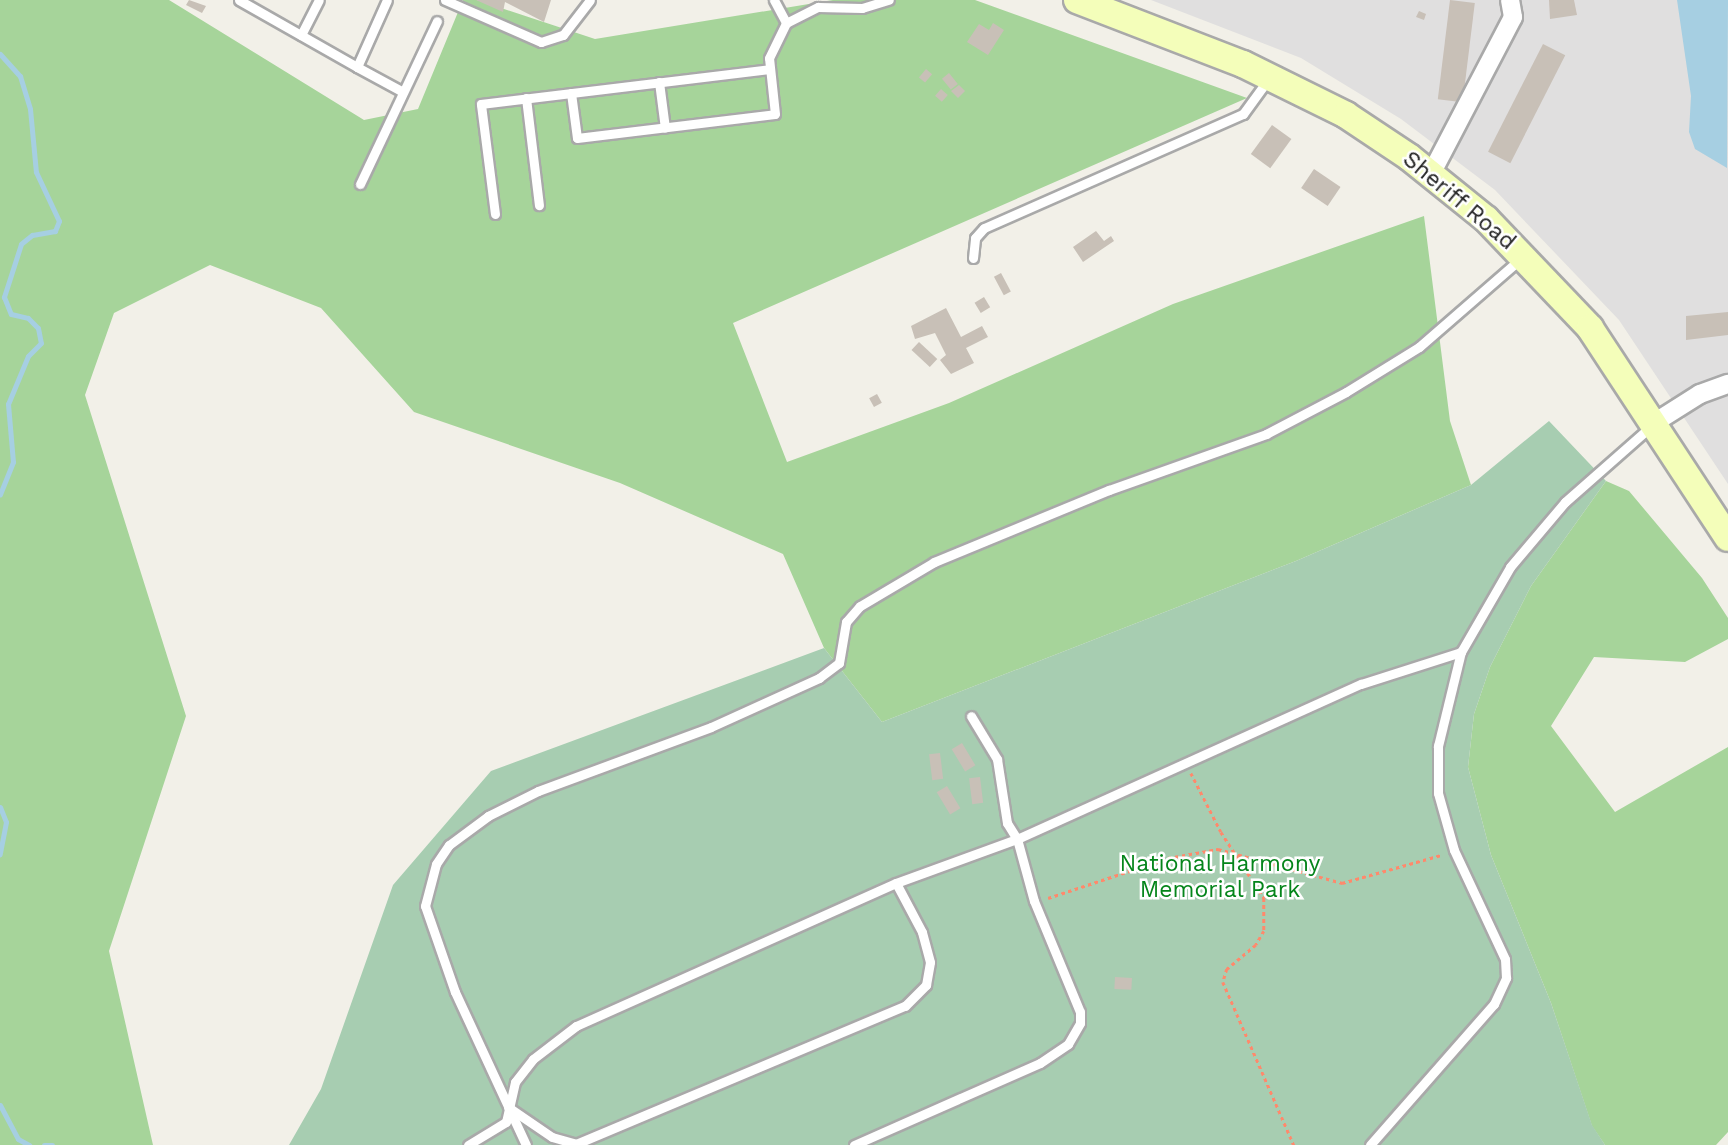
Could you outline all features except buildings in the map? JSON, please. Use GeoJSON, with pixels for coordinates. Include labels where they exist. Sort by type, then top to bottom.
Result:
{"type":"FeatureCollection","features":[{"type":"Feature","properties":{"kind":"main road","name":"Sheriff Road"},"geometry":{"type":"LineString","coordinates":[[1077,0],[1270,76],[1364,126],[1431,174],[1524,255],[1590,328],[1728,538]]}},
{"type":"Feature","properties":{"kind":"street"},"geometry":{"type":"LineString","coordinates":[[1431,174],[1513,17],[1510,0]]}},
{"type":"Feature","properties":{"kind":"street"},"geometry":{"type":"LineString","coordinates":[[1654,423],[1700,394],[1728,384]]}},
{"type":"Feature","properties":{"kind":"lane"},"geometry":{"type":"LineString","coordinates":[[239,0],[403,92]]}},
{"type":"Feature","properties":{"kind":"lane"},"geometry":{"type":"LineString","coordinates":[[301,35],[319,0]]}},
{"type":"Feature","properties":{"kind":"lane"},"geometry":{"type":"LineString","coordinates":[[357,68],[387,0]]}},
{"type":"Feature","properties":{"kind":"lane"},"geometry":{"type":"LineString","coordinates":[[445,0],[541,43],[563,35],[590,0]]}},
{"type":"Feature","properties":{"kind":"lane"},"geometry":{"type":"LineString","coordinates":[[774,0],[786,23]]}},
{"type":"Feature","properties":{"kind":"lane"},"geometry":{"type":"LineString","coordinates":[[571,93],[577,138],[775,114],[769,58],[786,23],[818,7],[862,8],[889,0]]}},
{"type":"Feature","properties":{"kind":"lane"},"geometry":{"type":"LineString","coordinates":[[360,184],[437,21]]}},
{"type":"Feature","properties":{"kind":"lane"},"geometry":{"type":"LineString","coordinates":[[495,214],[481,104],[769,69]]}},
{"type":"Feature","properties":{"kind":"lane"},"geometry":{"type":"LineString","coordinates":[[972,258],[975,237],[984,228],[1244,114],[1270,76]]}},
{"type":"Feature","properties":{"kind":"lane"},"geometry":{"type":"LineString","coordinates":[[659,82],[665,128]]}},
{"type":"Feature","properties":{"kind":"lane"},"geometry":{"type":"LineString","coordinates":[[526,98],[540,205]]}},
{"type":"Feature","properties":{"kind":"lane"},"geometry":{"type":"LineString","coordinates":[[526,1145],[455,992],[425,906],[436,864],[449,845],[488,816],[538,791],[711,727],[819,678],[839,663],[846,622],[860,606],[934,562],[1097,495],[1266,434],[1346,392],[1419,347],[1524,255]]}},
{"type":"Feature","properties":{"kind":"lane"},"geometry":{"type":"LineString","coordinates":[[1370,1145],[1424,1089],[1503,991],[1505,959],[1454,850],[1443,818],[1437,769],[1445,709],[1461,652],[1510,567],[1585,483],[1654,423]]}},
{"type":"Feature","properties":{"kind":"lane"},"geometry":{"type":"LineString","coordinates":[[468,1145],[506,1122],[514,1082],[533,1059],[576,1026],[896,883],[1017,839],[1361,684],[1461,652]]}},
{"type":"Feature","properties":{"kind":"lane"},"geometry":{"type":"LineString","coordinates":[[854,1145],[1040,1063],[1077,1034],[1080,1012],[1034,901],[1017,839],[1007,823],[997,759],[971,716]]}},
{"type":"Feature","properties":{"kind":"lane"},"geometry":{"type":"LineString","coordinates":[[508,1107],[552,1137],[576,1144],[905,1006],[926,985],[930,962],[922,932],[896,883]]}},
{"type":"Feature","properties":{"kind":"path"},"geometry":{"type":"LineString","coordinates":[[1186,763],[1232,850],[1264,898],[1266,920],[1256,945],[1227,969],[1223,982],[1294,1145]]}},
{"type":"Feature","properties":{"kind":"path"},"geometry":{"type":"LineString","coordinates":[[1034,901],[1168,858],[1232,850],[1342,883],[1454,850]]}},
{"type":"Feature","properties":{"kind":"shaded area"},"geometry":{"type":"Polygon","coordinates":[[[1151,0],[1728,0],[1728,484],[1619,320],[1495,190],[1401,119],[1301,58],[1151,0]]]}},
{"type":"Feature","properties":{"kind":"green space"},"geometry":{"type":"Polygon","coordinates":[[[0,0],[169,0],[364,120],[418,109],[463,0],[477,0],[595,39],[833,0],[975,0],[1247,98],[733,323],[787,462],[949,403],[1173,304],[1424,216],[1450,421],[1471,485],[1296,561],[882,722],[824,648],[783,554],[620,483],[414,412],[321,308],[210,265],[114,313],[85,395],[186,716],[109,951],[153,1145],[0,1145],[0,0]]]}},
{"type":"Feature","properties":{"kind":"green space","name":"National Harmony Memorial Park"},"geometry":{"type":"Polygon","coordinates":[[[1549,421],[1606,481],[1531,586],[1490,667],[1474,714],[1468,767],[1491,855],[1551,1003],[1592,1125],[1605,1145],[289,1145],[321,1089],[393,885],[491,771],[824,648],[882,722],[1296,561],[1471,485],[1549,421]]]}},
{"type":"Feature","properties":{"kind":"green space"},"geometry":{"type":"Polygon","coordinates":[[[1606,481],[1629,491],[1702,578],[1728,618],[1728,639],[1685,662],[1594,657],[1551,726],[1615,812],[1728,747],[1728,1132],[1716,1145],[1605,1145],[1592,1126],[1551,1003],[1491,855],[1468,767],[1474,714],[1490,667],[1531,586],[1606,481]]]}},
{"type":"Feature","properties":{"kind":"water"},"geometry":{"type":"Polygon","coordinates":[[[1677,0],[1728,0],[1727,168],[1695,149],[1689,132],[1691,96],[1677,0]]]}},
{"type":"Feature","properties":{"kind":"waterway"},"geometry":{"type":"LineString","coordinates":[[0,54],[20,76],[30,109],[36,172],[59,221],[55,231],[32,235],[21,244],[4,297],[11,314],[28,318],[38,328],[41,343],[28,356],[8,404],[13,462],[0,495]]}},
{"type":"Feature","properties":{"kind":"waterway"},"geometry":{"type":"LineString","coordinates":[[0,807],[6,822],[0,854]]}},
{"type":"Feature","properties":{"kind":"waterway"},"geometry":{"type":"LineString","coordinates":[[0,1105],[18,1139],[29,1145]]}},
{"type":"Feature","properties":{"kind":"waterway"},"geometry":{"type":"LineString","coordinates":[[44,1145],[52,1145]]}}]}
